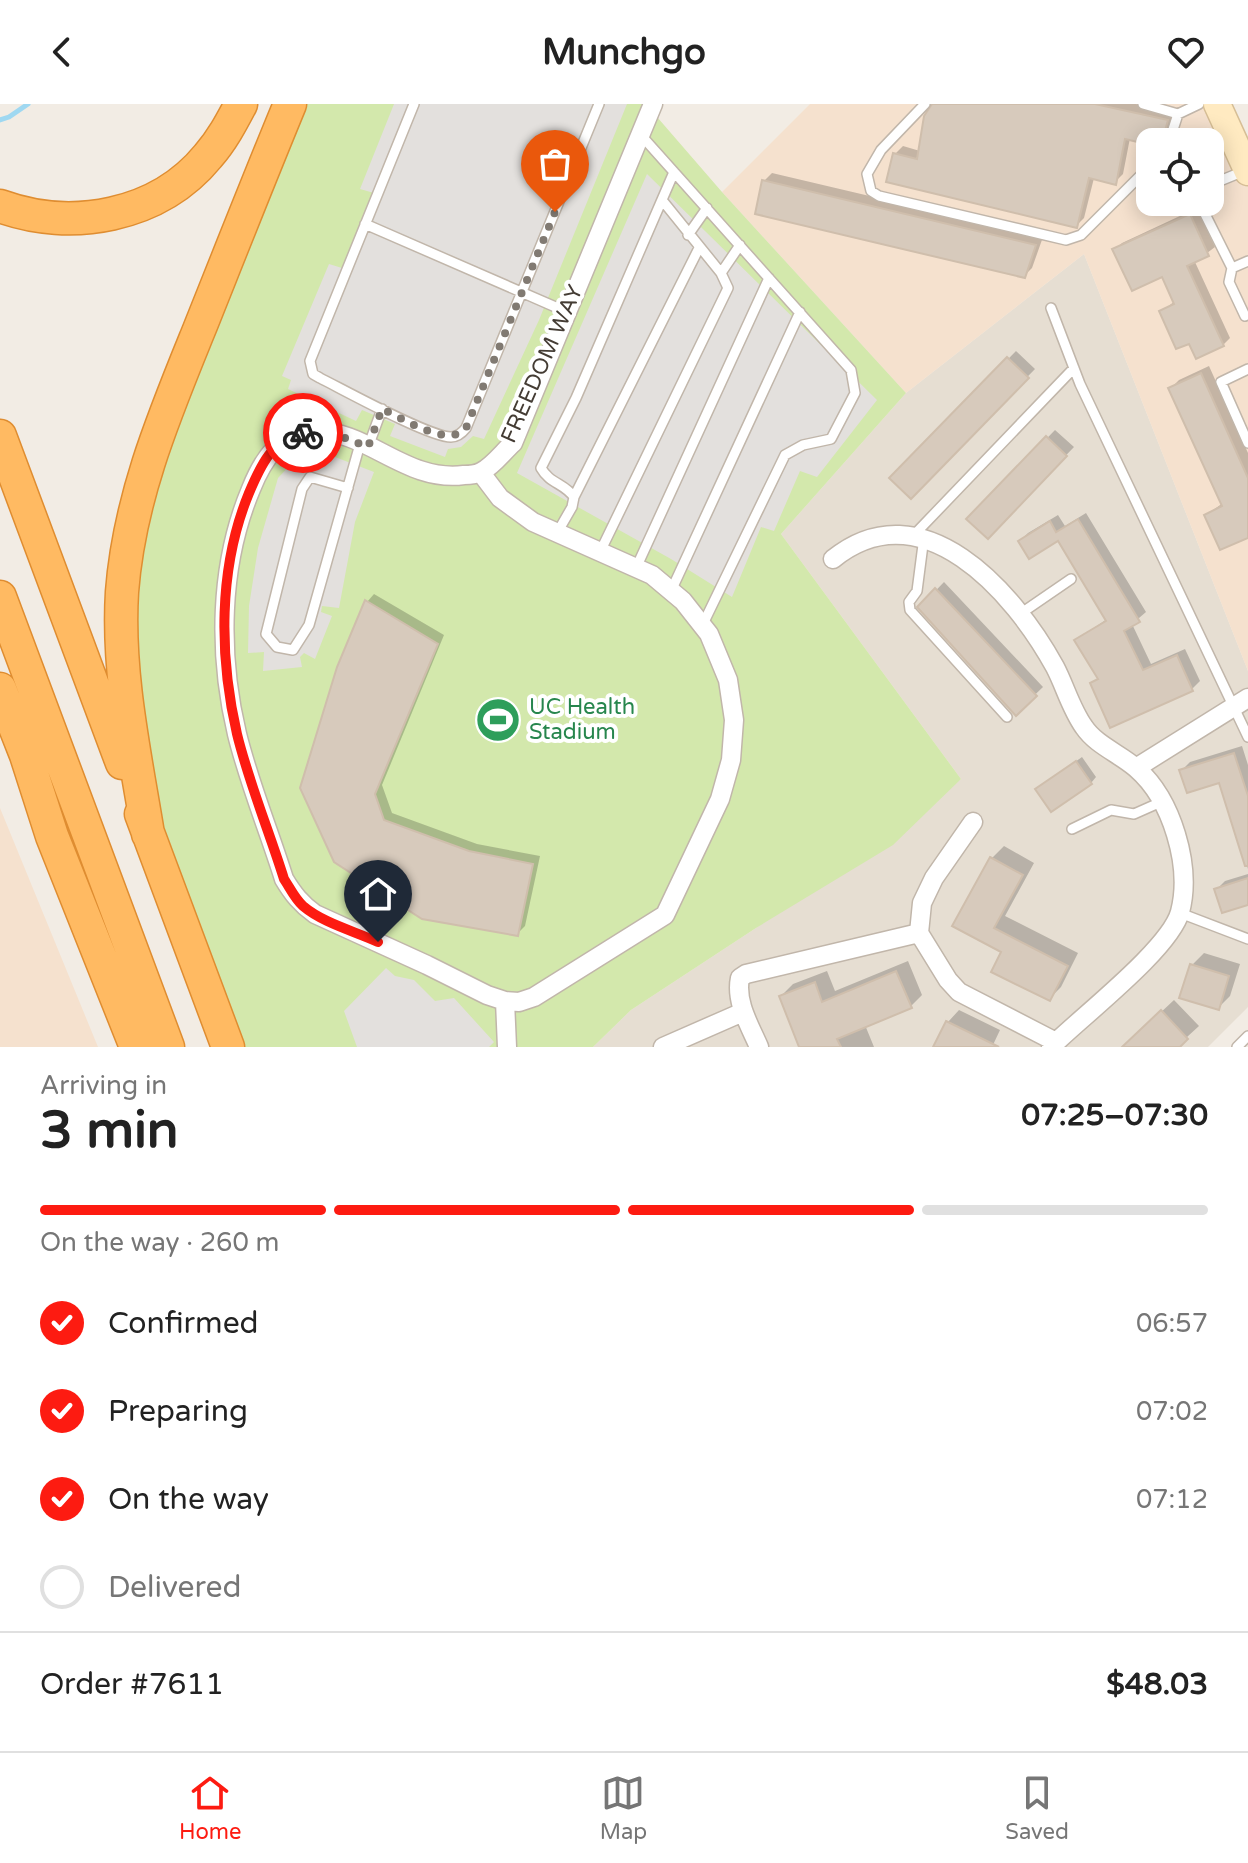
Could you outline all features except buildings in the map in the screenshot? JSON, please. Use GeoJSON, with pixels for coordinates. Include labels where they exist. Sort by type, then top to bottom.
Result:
{"type":"FeatureCollection","features":[{"type":"Feature","properties":{"kind":"highway"},"geometry":{"type":"LineString","coordinates":[[0,206],[32,216],[60,219],[103,216],[142,205],[170,190],[207,158],[241,104]]}},
{"type":"Feature","properties":{"kind":"highway"},"geometry":{"type":"LineString","coordinates":[[148,834],[125,691],[122,653],[126,554],[137,498],[155,439],[290,104]]}},
{"type":"Feature","properties":{"kind":"highway"},"geometry":{"type":"LineString","coordinates":[[0,436],[228,1047]]}},
{"type":"Feature","properties":{"kind":"highway"},"geometry":{"type":"LineString","coordinates":[[0,597],[168,1047]]}},
{"type":"Feature","properties":{"kind":"highway"},"geometry":{"type":"LineString","coordinates":[[0,689],[26,755],[52,836],[136,1047]]}},
{"type":"Feature","properties":{"kind":"highway"},"geometry":{"type":"LineString","coordinates":[[0,737],[52,836]]}},
{"type":"Feature","properties":{"kind":"main road"},"geometry":{"type":"LineString","coordinates":[[1217,104],[1242,142],[1248,171]]}},
{"type":"Feature","properties":{"kind":"street","name":"FREEDOM WAY"},"geometry":{"type":"LineString","coordinates":[[481,473],[513,443],[653,104]]}},
{"type":"Feature","properties":{"kind":"street"},"geometry":{"type":"LineString","coordinates":[[330,432],[413,470],[436,476],[481,473],[500,498],[533,522],[557,533],[652,575],[683,601],[709,634],[728,680],[734,720],[731,760],[720,799],[665,915],[534,997],[519,1002],[505,1001],[315,914],[300,904],[284,879],[237,735],[225,656],[226,581],[235,537],[257,473],[271,452],[286,439],[298,434],[330,432]]}},
{"type":"Feature","properties":{"kind":"street"},"geometry":{"type":"LineString","coordinates":[[833,559],[865,540],[886,536],[918,537],[945,545],[976,568],[1020,614],[1055,667],[1085,729],[1136,768],[1154,787],[1178,839],[1184,884],[1180,913],[1154,952],[1053,1044],[959,992],[919,933],[922,903],[934,878],[973,822]]}},
{"type":"Feature","properties":{"kind":"street"},"geometry":{"type":"LineString","coordinates":[[1136,768],[1241,702]]}},
{"type":"Feature","properties":{"kind":"street"},"geometry":{"type":"LineString","coordinates":[[759,1047],[743,1012],[738,988],[740,978],[746,974],[919,933]]}},
{"type":"Feature","properties":{"kind":"street"},"geometry":{"type":"LineString","coordinates":[[505,1001],[507,1047]]}},
{"type":"Feature","properties":{"kind":"street"},"geometry":{"type":"LineString","coordinates":[[663,1047],[743,1012]]}},
{"type":"Feature","properties":{"kind":"lane"},"geometry":{"type":"LineString","coordinates":[[414,104],[310,361],[310,368],[320,378],[382,409],[451,437],[461,435],[466,428],[599,104]]}},
{"type":"Feature","properties":{"kind":"lane"},"geometry":{"type":"LineString","coordinates":[[925,104],[881,150],[867,174],[871,191],[879,196],[1066,240],[1081,235],[1136,180]]}},
{"type":"Feature","properties":{"kind":"lane"},"geometry":{"type":"LineString","coordinates":[[1143,104],[1178,114],[1199,104]]}},
{"type":"Feature","properties":{"kind":"lane"},"geometry":{"type":"LineString","coordinates":[[1174,128],[1178,114]]}},
{"type":"Feature","properties":{"kind":"lane"},"geometry":{"type":"LineString","coordinates":[[640,134],[851,370],[855,393],[831,439],[803,445],[785,455],[702,625]]}},
{"type":"Feature","properties":{"kind":"lane"},"geometry":{"type":"LineString","coordinates":[[1224,180],[1248,171]]}},
{"type":"Feature","properties":{"kind":"lane"},"geometry":{"type":"LineString","coordinates":[[574,497],[569,490],[547,478],[541,468],[576,398],[674,172]]}},
{"type":"Feature","properties":{"kind":"lane"},"geometry":{"type":"LineString","coordinates":[[600,552],[728,288],[721,273],[662,200]]}},
{"type":"Feature","properties":{"kind":"lane"},"geometry":{"type":"LineString","coordinates":[[688,235],[707,208]]}},
{"type":"Feature","properties":{"kind":"lane"},"geometry":{"type":"LineString","coordinates":[[1206,216],[1232,268],[1229,282],[1245,316]]}},
{"type":"Feature","properties":{"kind":"lane"},"geometry":{"type":"LineString","coordinates":[[365,224],[567,312]]}},
{"type":"Feature","properties":{"kind":"lane"},"geometry":{"type":"LineString","coordinates":[[721,273],[740,245]]}},
{"type":"Feature","properties":{"kind":"lane"},"geometry":{"type":"LineString","coordinates":[[557,533],[699,248]]}},
{"type":"Feature","properties":{"kind":"lane"},"geometry":{"type":"LineString","coordinates":[[1232,268],[1248,261]]}},
{"type":"Feature","properties":{"kind":"lane"},"geometry":{"type":"LineString","coordinates":[[636,568],[769,278]]}},
{"type":"Feature","properties":{"kind":"lane"},"geometry":{"type":"LineString","coordinates":[[1051,308],[1074,368],[1241,702],[1248,737]]}},
{"type":"Feature","properties":{"kind":"lane"},"geometry":{"type":"LineString","coordinates":[[671,591],[800,312]]}},
{"type":"Feature","properties":{"kind":"lane"},"geometry":{"type":"LineString","coordinates":[[1007,717],[910,610],[909,602],[917,591],[918,537],[1074,368]]}},
{"type":"Feature","properties":{"kind":"lane"},"geometry":{"type":"LineString","coordinates":[[1248,369],[1221,382],[1248,443]]}},
{"type":"Feature","properties":{"kind":"lane"},"geometry":{"type":"LineString","coordinates":[[348,488],[310,477],[302,489],[266,634],[277,647],[293,650],[309,625],[348,488],[382,409]]}},
{"type":"Feature","properties":{"kind":"lane"},"geometry":{"type":"LineString","coordinates":[[1020,614],[1071,579]]}},
{"type":"Feature","properties":{"kind":"lane"},"geometry":{"type":"LineString","coordinates":[[1072,829],[1111,810],[1134,814],[1161,802]]}},
{"type":"Feature","properties":{"kind":"lane"},"geometry":{"type":"LineString","coordinates":[[1180,913],[1248,939]]}},
{"type":"Feature","properties":{"kind":"lane"},"geometry":{"type":"LineString","coordinates":[[1237,1047],[1248,1036]]}},
{"type":"Feature","properties":{"kind":"shaded area"},"geometry":{"type":"Polygon","coordinates":[[[394,104],[627,104],[539,320],[484,439],[473,436],[461,447],[448,449],[445,457],[390,436],[395,424],[362,410],[356,421],[288,389],[291,380],[282,376],[329,264],[342,268],[374,193],[360,189],[394,104]]]}},
{"type":"Feature","properties":{"kind":"shaded area"},"geometry":{"type":"Polygon","coordinates":[[[810,104],[1217,104],[1248,172],[1248,671],[1084,254],[906,393],[722,192],[810,104]]]}},
{"type":"Feature","properties":{"kind":"shaded area"},"geometry":{"type":"Polygon","coordinates":[[[647,174],[877,400],[817,477],[800,471],[774,531],[761,527],[732,597],[671,559],[517,473],[647,174]]]}},
{"type":"Feature","properties":{"kind":"shaded area"},"geometry":{"type":"Polygon","coordinates":[[[1084,254],[1248,671],[1248,1007],[1208,1047],[593,1047],[631,1010],[756,928],[961,779],[781,534],[906,393],[1084,254]]]}},
{"type":"Feature","properties":{"kind":"shaded area"},"geometry":{"type":"Polygon","coordinates":[[[313,455],[335,457],[374,472],[355,522],[339,608],[322,606],[321,612],[332,616],[315,659],[304,653],[300,657],[302,667],[263,671],[264,652],[248,653],[249,606],[258,548],[278,478],[293,462],[313,455]]]}},
{"type":"Feature","properties":{"kind":"shaded area"},"geometry":{"type":"Polygon","coordinates":[[[0,808],[98,1047],[0,1047],[0,808]]]}},
{"type":"Feature","properties":{"kind":"shaded area"},"geometry":{"type":"Polygon","coordinates":[[[386,968],[395,976],[414,980],[435,1001],[454,998],[494,1042],[489,1047],[357,1047],[344,1011],[386,968]]]}},
{"type":"Feature","properties":{"kind":"green space","name":"UC Health Stadium"},"geometry":{"type":"Polygon","coordinates":[[[290,104],[653,104],[651,110],[722,192],[906,393],[781,534],[961,779],[893,845],[756,928],[631,1010],[593,1047],[228,1047],[148,834],[125,691],[155,439],[290,104]]]}},
{"type":"Feature","properties":{"kind":"waterway"},"geometry":{"type":"LineString","coordinates":[[0,120],[28,104]]}},
{"type":"Feature","properties":{"kind":"way so far"},"geometry":{"type":"LineString","coordinates":[[303,433],[330,432],[368,447],[382,409],[440,435],[461,435],[555,212]]}},
{"type":"Feature","properties":{"kind":"place","name":"UC Health Stadium"},"geometry":{"type":"Point","coordinates":[498,720]}},
{"type":"Feature","properties":{"kind":"route"},"geometry":{"type":"LineString","coordinates":[[303,433],[286,439],[265,458],[246,500],[235,537],[226,581],[224,613],[229,692],[237,735],[284,879],[300,904],[315,914],[378,942]]}}]}
